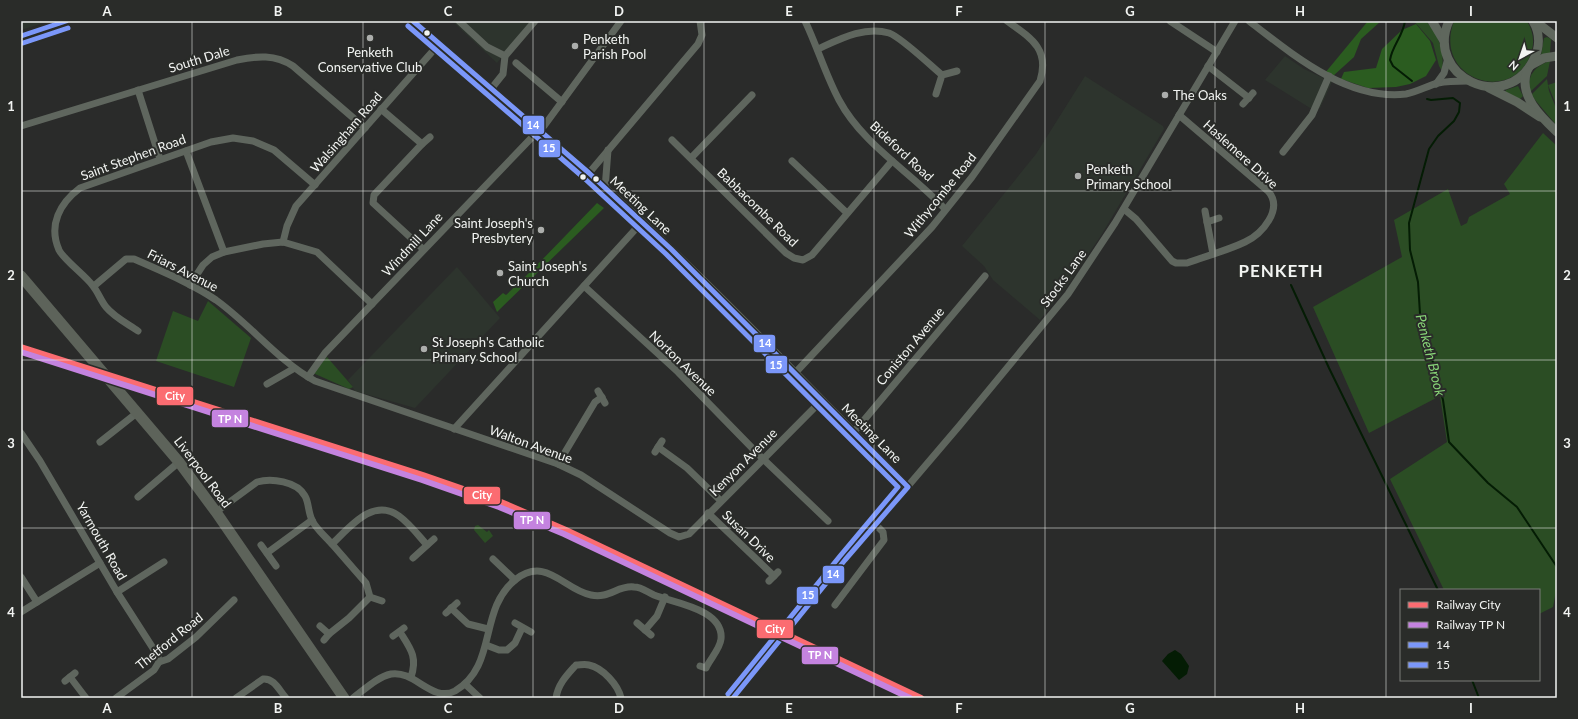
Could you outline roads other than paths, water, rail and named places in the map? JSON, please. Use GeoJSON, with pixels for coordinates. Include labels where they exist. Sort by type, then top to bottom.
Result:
{"type":"FeatureCollection","features":[{"type":"Feature","properties":{"kind":"highway","name":"Liverpool Road"},"geometry":{"type":"LineString","coordinates":[[21,276],[179,462],[216,512],[344,698]]}},
{"type":"Feature","properties":{"kind":"main road"},"geometry":{"type":"LineString","coordinates":[[1432,21],[1441,34],[1448,58],[1456,70],[1468,81],[1486,87],[1517,102],[1545,120]]}},
{"type":"Feature","properties":{"kind":"main road"},"geometry":{"type":"LineString","coordinates":[[1445,44],[1446,30],[1449,21]]}},
{"type":"Feature","properties":{"kind":"main road"},"geometry":{"type":"LineString","coordinates":[[1534,21],[1557,38]]}},
{"type":"Feature","properties":{"kind":"main road"},"geometry":{"type":"LineString","coordinates":[[1534,21],[1538,34],[1537,50],[1524,80],[1525,90],[1530,101],[1557,132]]}},
{"type":"Feature","properties":{"kind":"main road"},"geometry":{"type":"LineString","coordinates":[[1486,87],[1498,87],[1511,83],[1523,76],[1529,68],[1544,58],[1557,56]]}},
{"type":"Feature","properties":{"kind":"street"},"geometry":{"type":"LineString","coordinates":[[21,36],[66,21]]}},
{"type":"Feature","properties":{"kind":"street","name":"Meeting Lane"},"geometry":{"type":"LineString","coordinates":[[413,21],[490,89],[541,128],[642,222],[796,372],[908,487]]}},
{"type":"Feature","properties":{"kind":"street"},"geometry":{"type":"LineString","coordinates":[[459,21],[482,43],[504,56]]}},
{"type":"Feature","properties":{"kind":"street","name":"Windmill Lane"},"geometry":{"type":"LineString","coordinates":[[308,377],[325,353],[423,249],[541,128],[562,102],[621,21]]}},
{"type":"Feature","properties":{"kind":"street"},"geometry":{"type":"LineString","coordinates":[[589,173],[698,44],[702,35],[700,21]]}},
{"type":"Feature","properties":{"kind":"street","name":"Bideford Road"},"geometry":{"type":"LineString","coordinates":[[805,21],[839,100],[872,142],[892,161],[930,192],[945,209]]}},
{"type":"Feature","properties":{"kind":"street","name":"Withycombe Road"},"geometry":{"type":"LineString","coordinates":[[796,372],[926,232],[972,177],[1040,81],[1045,67],[1041,53],[1031,39],[1007,21]]}},
{"type":"Feature","properties":{"kind":"street"},"geometry":{"type":"LineString","coordinates":[[1170,21],[1217,52]]}},
{"type":"Feature","properties":{"kind":"street","name":"Stocks Lane"},"geometry":{"type":"LineString","coordinates":[[733,698],[1068,294],[1124,209],[1235,21]]}},
{"type":"Feature","properties":{"kind":"street"},"geometry":{"type":"LineString","coordinates":[[1249,21],[1303,62],[1329,76],[1370,91],[1405,94],[1420,91],[1436,84],[1468,81]]}},
{"type":"Feature","properties":{"kind":"street"},"geometry":{"type":"LineString","coordinates":[[490,89],[503,74],[504,56],[537,23]]}},
{"type":"Feature","properties":{"kind":"street"},"geometry":{"type":"LineString","coordinates":[[818,49],[852,34],[868,31],[890,33],[942,76]]}},
{"type":"Feature","properties":{"kind":"street","name":"Walsingham Road"},"geometry":{"type":"LineString","coordinates":[[283,242],[287,226],[296,206],[439,44]]}},
{"type":"Feature","properties":{"kind":"street","name":"South Dale"},"geometry":{"type":"LineString","coordinates":[[21,126],[237,60],[267,56],[281,60],[292,66],[365,128]]}},
{"type":"Feature","properties":{"kind":"street"},"geometry":{"type":"LineString","coordinates":[[1436,84],[1444,73],[1448,58]]}},
{"type":"Feature","properties":{"kind":"street"},"geometry":{"type":"LineString","coordinates":[[516,64],[562,102]]}},
{"type":"Feature","properties":{"kind":"street"},"geometry":{"type":"LineString","coordinates":[[1208,66],[1251,95],[1243,104]]}},
{"type":"Feature","properties":{"kind":"street"},"geometry":{"type":"LineString","coordinates":[[942,76],[957,71]]}},
{"type":"Feature","properties":{"kind":"street"},"geometry":{"type":"LineString","coordinates":[[936,94],[942,76]]}},
{"type":"Feature","properties":{"kind":"street"},"geometry":{"type":"LineString","coordinates":[[1283,152],[1312,115],[1329,76]]}},
{"type":"Feature","properties":{"kind":"street"},"geometry":{"type":"LineString","coordinates":[[138,90],[160,159]]}},
{"type":"Feature","properties":{"kind":"street"},"geometry":{"type":"LineString","coordinates":[[691,158],[752,95]]}},
{"type":"Feature","properties":{"kind":"street"},"geometry":{"type":"LineString","coordinates":[[381,109],[422,144]]}},
{"type":"Feature","properties":{"kind":"street","name":"Haslemere Drive"},"geometry":{"type":"LineString","coordinates":[[1124,209],[1136,219],[1168,257],[1176,263],[1187,263],[1250,239],[1272,214],[1274,200],[1268,191],[1179,115]]}},
{"type":"Feature","properties":{"kind":"street"},"geometry":{"type":"LineString","coordinates":[[423,249],[374,203],[374,195],[430,137]]}},
{"type":"Feature","properties":{"kind":"street","name":"Saint Stephen Road"},"geometry":{"type":"LineString","coordinates":[[138,331],[106,307],[94,286],[60,251],[56,233],[56,222],[60,207],[69,196],[80,188],[160,159],[222,139],[233,138],[253,141],[279,153],[315,185]]}},
{"type":"Feature","properties":{"kind":"street","name":"Babbacombe Road"},"geometry":{"type":"LineString","coordinates":[[672,140],[786,253],[794,258],[803,260],[812,255],[892,161]]}},
{"type":"Feature","properties":{"kind":"street"},"geometry":{"type":"LineString","coordinates":[[605,188],[608,150]]}},
{"type":"Feature","properties":{"kind":"street"},"geometry":{"type":"LineString","coordinates":[[186,151],[224,252]]}},
{"type":"Feature","properties":{"kind":"street"},"geometry":{"type":"LineString","coordinates":[[792,161],[847,213]]}},
{"type":"Feature","properties":{"kind":"street"},"geometry":{"type":"LineString","coordinates":[[1204,210],[1213,254]]}},
{"type":"Feature","properties":{"kind":"street"},"geometry":{"type":"LineString","coordinates":[[1207,222],[1219,218]]}},
{"type":"Feature","properties":{"kind":"street"},"geometry":{"type":"LineString","coordinates":[[454,429],[642,222]]}},
{"type":"Feature","properties":{"kind":"street"},"geometry":{"type":"LineString","coordinates":[[190,285],[203,265],[212,257],[224,252],[263,244],[283,242],[317,252],[372,304]]}},
{"type":"Feature","properties":{"kind":"street","name":"Friars Avenue"},"geometry":{"type":"LineString","coordinates":[[94,286],[126,259],[134,259],[190,285],[216,300],[293,369],[308,377],[409,414]]}},
{"type":"Feature","properties":{"kind":"street","name":"Coniston Avenue"},"geometry":{"type":"LineString","coordinates":[[854,432],[985,276]]}},
{"type":"Feature","properties":{"kind":"street","name":"Norton Avenue"},"geometry":{"type":"LineString","coordinates":[[584,286],[678,372],[758,454],[764,458],[828,521]]}},
{"type":"Feature","properties":{"kind":"street"},"geometry":{"type":"LineString","coordinates":[[267,384],[293,369]]}},
{"type":"Feature","properties":{"kind":"street"},"geometry":{"type":"LineString","coordinates":[[558,464],[595,402],[602,397]]}},
{"type":"Feature","properties":{"kind":"street","name":"Kenyon Avenue"},"geometry":{"type":"LineString","coordinates":[[679,537],[689,534],[708,513],[822,400]]}},
{"type":"Feature","properties":{"kind":"street"},"geometry":{"type":"LineString","coordinates":[[100,442],[138,412]]}},
{"type":"Feature","properties":{"kind":"street","name":"Walton Avenue"},"geometry":{"type":"LineString","coordinates":[[409,414],[558,464],[581,475],[670,533],[679,537]]}},
{"type":"Feature","properties":{"kind":"street","name":"Yarmouth Road"},"geometry":{"type":"LineString","coordinates":[[21,433],[40,461],[117,592],[158,656],[159,662]]}},
{"type":"Feature","properties":{"kind":"street"},"geometry":{"type":"LineString","coordinates":[[658,447],[687,468],[721,501]]}},
{"type":"Feature","properties":{"kind":"street"},"geometry":{"type":"LineString","coordinates":[[138,497],[179,462]]}},
{"type":"Feature","properties":{"kind":"street"},"geometry":{"type":"LineString","coordinates":[[216,512],[257,482],[274,480],[296,488],[304,494],[312,520],[366,583],[370,597]]}},
{"type":"Feature","properties":{"kind":"street"},"geometry":{"type":"LineString","coordinates":[[332,544],[365,514],[375,510],[382,510],[399,516],[427,545]]}},
{"type":"Feature","properties":{"kind":"street","name":"Susan Drive"},"geometry":{"type":"LineString","coordinates":[[708,513],[774,576]]}},
{"type":"Feature","properties":{"kind":"street"},"geometry":{"type":"LineString","coordinates":[[267,553],[312,520]]}},
{"type":"Feature","properties":{"kind":"street"},"geometry":{"type":"LineString","coordinates":[[835,608],[884,540],[883,532],[876,524]]}},
{"type":"Feature","properties":{"kind":"street"},"geometry":{"type":"LineString","coordinates":[[413,558],[434,539]]}},
{"type":"Feature","properties":{"kind":"street"},"geometry":{"type":"LineString","coordinates":[[261,545],[276,566]]}},
{"type":"Feature","properties":{"kind":"street"},"geometry":{"type":"LineString","coordinates":[[493,559],[515,580]]}},
{"type":"Feature","properties":{"kind":"street"},"geometry":{"type":"LineString","coordinates":[[21,612],[100,562]]}},
{"type":"Feature","properties":{"kind":"street"},"geometry":{"type":"LineString","coordinates":[[117,592],[164,562]]}},
{"type":"Feature","properties":{"kind":"street"},"geometry":{"type":"LineString","coordinates":[[353,698],[384,677],[397,674],[411,677],[426,688],[443,696],[453,692],[465,684],[472,678],[481,663],[486,645],[488,629],[498,602],[515,580],[530,572],[544,572],[563,580],[581,593],[594,596],[609,595],[620,589],[633,587],[644,589],[654,595],[665,597],[700,611],[718,623],[721,640],[706,668],[700,666]]}},
{"type":"Feature","properties":{"kind":"street"},"geometry":{"type":"LineString","coordinates":[[21,577],[37,602]]}},
{"type":"Feature","properties":{"kind":"street"},"geometry":{"type":"LineString","coordinates":[[370,597],[382,601]]}},
{"type":"Feature","properties":{"kind":"street"},"geometry":{"type":"LineString","coordinates":[[324,640],[370,597]]}},
{"type":"Feature","properties":{"kind":"street"},"geometry":{"type":"LineString","coordinates":[[645,630],[657,616],[665,597]]}},
{"type":"Feature","properties":{"kind":"street","name":"Thetford Road"},"geometry":{"type":"LineString","coordinates":[[116,698],[154,670],[159,662],[168,659],[188,644],[234,601]]}},
{"type":"Feature","properties":{"kind":"street"},"geometry":{"type":"LineString","coordinates":[[451,608],[468,624],[488,629]]}},
{"type":"Feature","properties":{"kind":"street"},"geometry":{"type":"LineString","coordinates":[[515,623],[531,632]]}},
{"type":"Feature","properties":{"kind":"street"},"geometry":{"type":"LineString","coordinates":[[637,623],[651,635]]}},
{"type":"Feature","properties":{"kind":"street"},"geometry":{"type":"LineString","coordinates":[[320,626],[329,634]]}},
{"type":"Feature","properties":{"kind":"street"},"geometry":{"type":"LineString","coordinates":[[486,645],[499,650],[507,650],[514,643],[522,628]]}},
{"type":"Feature","properties":{"kind":"street"},"geometry":{"type":"LineString","coordinates":[[393,636],[402,630],[411,648],[415,665],[411,677]]}},
{"type":"Feature","properties":{"kind":"street"},"geometry":{"type":"LineString","coordinates":[[556,698],[557,690],[563,680],[576,665],[589,665],[604,674],[618,687],[621,698]]}},
{"type":"Feature","properties":{"kind":"street"},"geometry":{"type":"LineString","coordinates":[[70,677],[86,698]]}},
{"type":"Feature","properties":{"kind":"street"},"geometry":{"type":"LineString","coordinates":[[236,698],[262,679],[267,678],[272,680],[286,698]]}},
{"type":"Feature","properties":{"kind":"street"},"geometry":{"type":"LineString","coordinates":[[465,684],[480,698]]}},
{"type":"Feature","properties":{"kind":"waterway","name":"Penketh Brook"},"geometry":{"type":"LineString","coordinates":[[1405,21],[1390,60],[1393,66],[1412,81]]}},
{"type":"Feature","properties":{"kind":"waterway","name":"Penketh Brook"},"geometry":{"type":"LineString","coordinates":[[1427,99],[1453,98],[1460,103],[1459,112],[1454,121],[1438,136],[1429,149],[1409,223],[1410,250],[1418,282],[1420,314],[1443,400],[1449,442],[1488,483],[1517,507],[1557,567]]}},
{"type":"Feature","properties":{"kind":"waterway"},"geometry":{"type":"LineString","coordinates":[[1291,285],[1329,368],[1438,589]]}},
{"type":"Feature","properties":{"kind":"waterway"},"geometry":{"type":"LineString","coordinates":[[1472,681],[1479,698]]}},
{"type":"Feature","properties":{"kind":"rail line","name":"City"},"geometry":{"type":"LineString","coordinates":[[21,347],[423,475],[501,502],[566,530],[921,698]]}},
{"type":"Feature","properties":{"kind":"place","name":"Penketh Conservative Club"},"geometry":{"type":"Point","coordinates":[370,38]}},
{"type":"Feature","properties":{"kind":"place","name":"Penketh Parish Pool"},"geometry":{"type":"Point","coordinates":[575,46]}},
{"type":"Feature","properties":{"kind":"place","name":"The Oaks"},"geometry":{"type":"Point","coordinates":[1165,95]}},
{"type":"Feature","properties":{"kind":"place","name":"Penketh Primary School"},"geometry":{"type":"Point","coordinates":[1078,176]}},
{"type":"Feature","properties":{"kind":"place","name":"Saint Joseph's Presbytery"},"geometry":{"type":"Point","coordinates":[541,230]}},
{"type":"Feature","properties":{"kind":"place","name":"Saint Joseph's Church"},"geometry":{"type":"Point","coordinates":[500,273]}},
{"type":"Feature","properties":{"kind":"place","name":"St Joseph's Catholic Primary School"},"geometry":{"type":"Point","coordinates":[424,349]}},
{"type":"Feature","properties":{"kind":"district","name":"PENKETH"},"geometry":{"type":"Point","coordinates":[1281,270]}}]}
